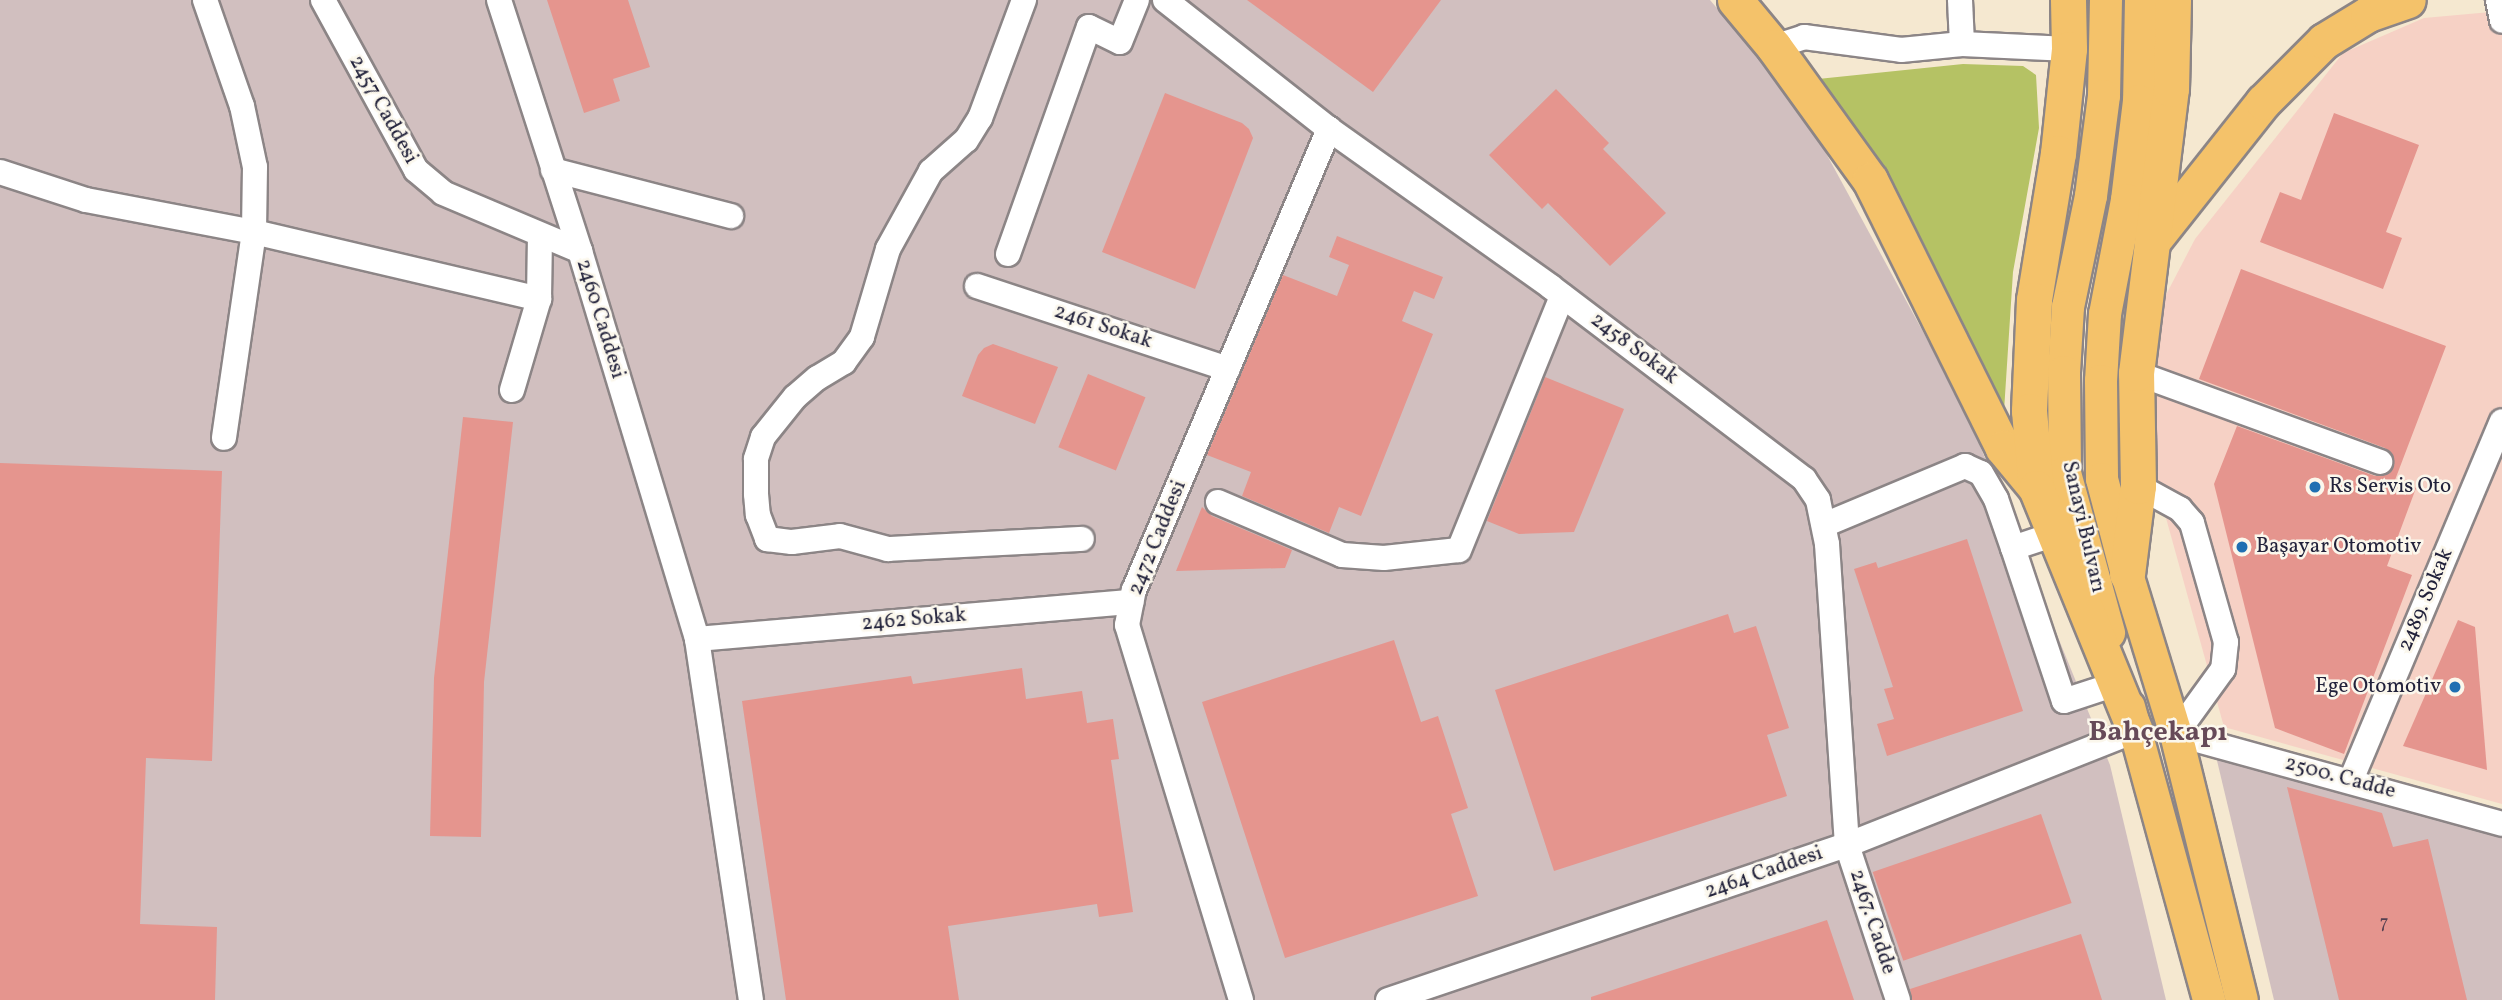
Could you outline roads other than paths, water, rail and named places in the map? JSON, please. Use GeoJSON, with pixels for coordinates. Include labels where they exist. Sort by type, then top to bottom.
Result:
{"type":"FeatureCollection","features":[{"type":"Feature","properties":{"kind":"highway"},"geometry":{"type":"LineString","coordinates":[[1735,0],[1774,47],[1870,180],[2003,448],[2051,480]]}},
{"type":"Feature","properties":{"kind":"highway"},"geometry":{"type":"LineString","coordinates":[[2127,574],[2138,486],[2136,373],[2171,89],[2173,0]]}},
{"type":"Feature","properties":{"kind":"highway"},"geometry":{"type":"LineString","coordinates":[[2152,242],[2263,102],[2324,40],[2368,14],[2408,0]]}},
{"type":"Feature","properties":{"kind":"highway"},"geometry":{"type":"LineString","coordinates":[[2070,2],[2069,49],[2058,153],[2034,300],[2029,411],[2051,480],[2055,534],[2135,731]]}},
{"type":"Feature","properties":{"kind":"main road","name":"Sanayi Bulvarı"},"geometry":{"type":"LineString","coordinates":[[2106,0],[2104,96],[2091,195],[2068,307],[2064,372],[2051,480],[2135,731],[2209,1000]]}},
{"type":"Feature","properties":{"kind":"main road","name":"Sanayi Bulvarı"},"geometry":{"type":"LineString","coordinates":[[2141,0],[2139,101],[2127,200],[2105,314],[2101,381],[2102,479],[2127,574],[2176,734],[2242,1000]]}},
{"type":"Feature","properties":{"kind":"street"},"geometry":{"type":"LineString","coordinates":[[205,0],[242,106],[255,167],[254,232],[225,438]]}},
{"type":"Feature","properties":{"kind":"street","name":"2457 Caddesi"},"geometry":{"type":"LineString","coordinates":[[323,0],[416,170],[443,192],[580,251]]}},
{"type":"Feature","properties":{"kind":"street","name":"2460 Caddesi"},"geometry":{"type":"LineString","coordinates":[[499,0],[580,251],[697,639],[751,1000]]}},
{"type":"Feature","properties":{"kind":"street"},"geometry":{"type":"LineString","coordinates":[[1024,0],[980,118],[966,140],[931,172],[888,249],[862,337],[844,362],[817,378],[795,397],[763,437],[756,459],[758,515],[767,539],[793,542],[839,536],[888,549],[1082,539]]}},
{"type":"Feature","properties":{"kind":"street"},"geometry":{"type":"LineString","coordinates":[[1008,254],[1089,27],[1120,41],[1137,0]]}},
{"type":"Feature","properties":{"kind":"street"},"geometry":{"type":"LineString","coordinates":[[1960,0],[1962,44]]}},
{"type":"Feature","properties":{"kind":"street"},"geometry":{"type":"LineString","coordinates":[[2498,0],[2502,21]]}},
{"type":"Feature","properties":{"kind":"street","name":"2458 Sokak"},"geometry":{"type":"LineString","coordinates":[[1171,2],[1329,129],[1562,296],[1791,467],[1818,499],[1824,525],[1847,845]]}},
{"type":"Feature","properties":{"kind":"street"},"geometry":{"type":"LineString","coordinates":[[1774,47],[1804,37],[1901,50],[1962,44],[2069,49]]}},
{"type":"Feature","properties":{"kind":"street","name":"2472 Caddesi"},"geometry":{"type":"LineString","coordinates":[[1241,1000],[1127,625],[1131,602],[1329,129]]}},
{"type":"Feature","properties":{"kind":"street"},"geometry":{"type":"LineString","coordinates":[[553,170],[731,216]]}},
{"type":"Feature","properties":{"kind":"street"},"geometry":{"type":"LineString","coordinates":[[0,172],[86,200],[254,232],[539,299]]}},
{"type":"Feature","properties":{"kind":"street"},"geometry":{"type":"LineString","coordinates":[[512,390],[539,299],[540,235]]}},
{"type":"Feature","properties":{"kind":"street","name":"2461 Sokak"},"geometry":{"type":"LineString","coordinates":[[977,286],[1228,369]]}},
{"type":"Feature","properties":{"kind":"street"},"geometry":{"type":"LineString","coordinates":[[1217,502],[1342,555],[1384,558],[1459,550],[1562,296]]}},
{"type":"Feature","properties":{"kind":"street"},"geometry":{"type":"LineString","coordinates":[[2136,373],[2380,462]]}},
{"type":"Feature","properties":{"kind":"street","name":"2489. Sokak"},"geometry":{"type":"LineString","coordinates":[[2351,780],[2502,421]]}},
{"type":"Feature","properties":{"kind":"street"},"geometry":{"type":"LineString","coordinates":[[1824,525],[1965,466],[1981,473],[1996,499],[2064,701],[2116,684]]}},
{"type":"Feature","properties":{"kind":"street"},"geometry":{"type":"LineString","coordinates":[[2138,486],[2179,509],[2192,523],[2225,642],[2223,669],[2176,734]]}},
{"type":"Feature","properties":{"kind":"street"},"geometry":{"type":"LineString","coordinates":[[2013,548],[2055,534]]}},
{"type":"Feature","properties":{"kind":"street","name":"2462 Sokak"},"geometry":{"type":"LineString","coordinates":[[697,639],[1131,602]]}},
{"type":"Feature","properties":{"kind":"street","name":"2464 Caddesi"},"geometry":{"type":"LineString","coordinates":[[1388,1000],[1847,845],[2135,731]]}},
{"type":"Feature","properties":{"kind":"street","name":"2500. Cadde"},"geometry":{"type":"LineString","coordinates":[[2176,734],[2351,780],[2502,824]]}},
{"type":"Feature","properties":{"kind":"street","name":"2467. Cadde"},"geometry":{"type":"LineString","coordinates":[[1847,845],[1898,1000]]}},
{"type":"Feature","properties":{"kind":"place","name":"Rs Servis Oto"},"geometry":{"type":"Point","coordinates":[2315,487]}},
{"type":"Feature","properties":{"kind":"place","name":"Başayar Otomotiv"},"geometry":{"type":"Point","coordinates":[2242,547]}},
{"type":"Feature","properties":{"kind":"place","name":"Ege Otomotiv"},"geometry":{"type":"Point","coordinates":[2455,687]}},
{"type":"Feature","properties":{"kind":"district","name":"Bahçekapı"},"geometry":{"type":"Point","coordinates":[2158,733]}}]}
